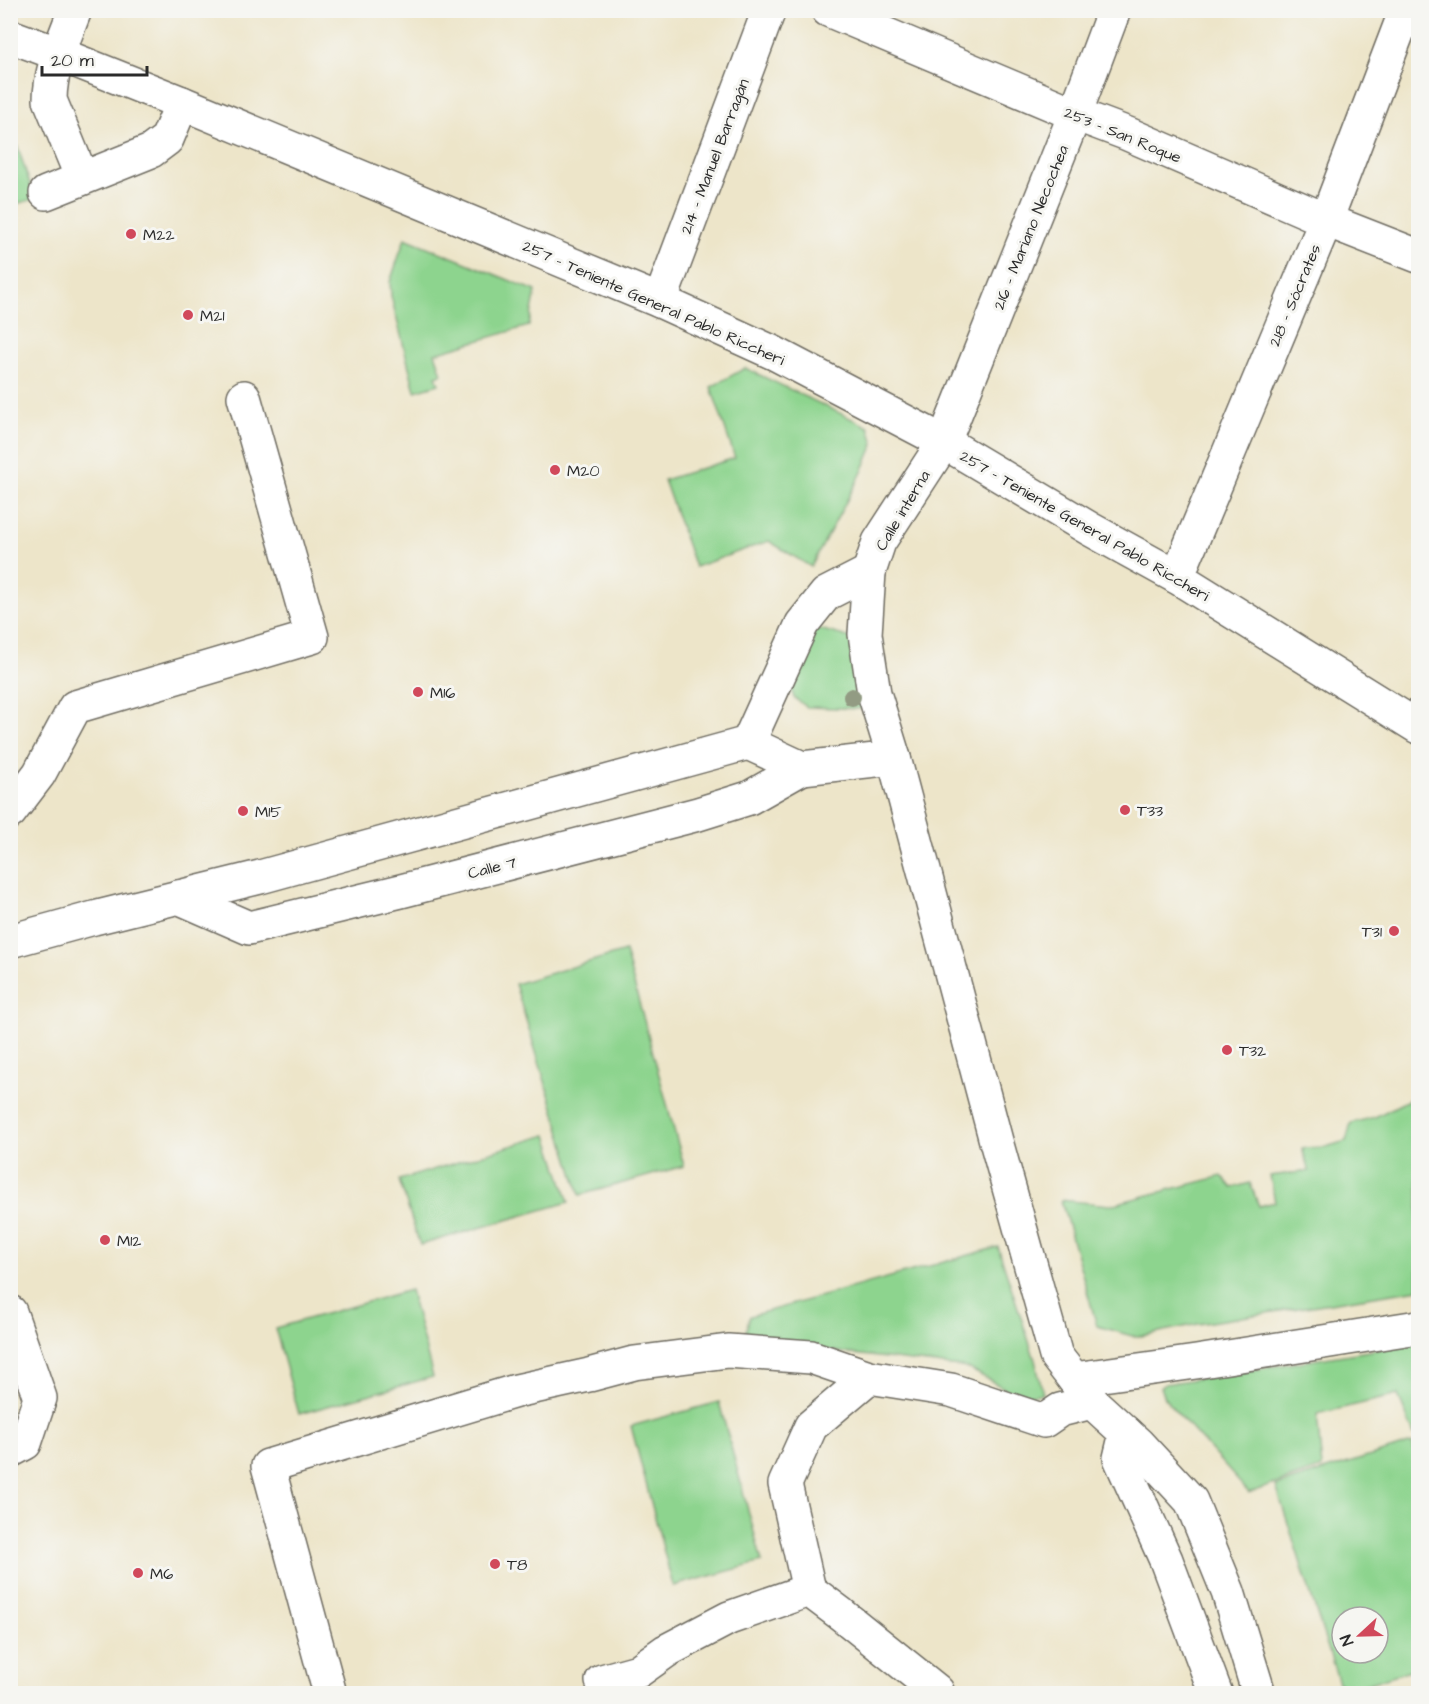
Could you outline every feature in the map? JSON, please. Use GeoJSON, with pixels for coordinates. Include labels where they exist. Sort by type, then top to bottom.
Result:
{"type":"FeatureCollection","features":[{"type":"Feature","properties":{"kind":"street"},"geometry":{"type":"LineString","coordinates":[[75,10],[50,86],[50,100],[82,178]]}},
{"type":"Feature","properties":{"kind":"street","name":"214 - Manuel Barragán"},"geometry":{"type":"LineString","coordinates":[[660,301],[769,10]]}},
{"type":"Feature","properties":{"kind":"street","name":"253 - San Roque"},"geometry":{"type":"LineString","coordinates":[[828,10],[1419,256]]}},
{"type":"Feature","properties":{"kind":"street","name":"216 - Mariano Necochea"},"geometry":{"type":"LineString","coordinates":[[944,442],[1114,10]]}},
{"type":"Feature","properties":{"kind":"street","name":"218 - Sócrates"},"geometry":{"type":"LineString","coordinates":[[1177,577],[1326,219],[1406,10]]}},
{"type":"Feature","properties":{"kind":"street","name":"257 - Teniente General Pablo Riccheri"},"geometry":{"type":"LineString","coordinates":[[10,36],[182,103],[660,301],[774,353],[944,442],[1090,529],[1177,577],[1419,727]]}},
{"type":"Feature","properties":{"kind":"street"},"geometry":{"type":"LineString","coordinates":[[46,193],[151,151],[167,139],[182,103]]}},
{"type":"Feature","properties":{"kind":"street"},"geometry":{"type":"LineString","coordinates":[[10,812],[39,774],[75,707],[312,637],[244,397]]}},
{"type":"Feature","properties":{"kind":"street","name":"Calle interna"},"geometry":{"type":"LineString","coordinates":[[944,442],[879,542],[869,572],[866,634],[874,693],[894,758],[996,1142],[1056,1356],[1083,1390],[1191,1501],[1228,1592],[1259,1694]]}},
{"type":"Feature","properties":{"kind":"street"},"geometry":{"type":"LineString","coordinates":[[748,743],[802,624],[826,594],[869,572]]}},
{"type":"Feature","properties":{"kind":"street"},"geometry":{"type":"LineString","coordinates":[[10,941],[260,878],[748,743],[801,768]]}},
{"type":"Feature","properties":{"kind":"street","name":"Calle 7"},"geometry":{"type":"LineString","coordinates":[[178,897],[249,928],[698,814],[749,798],[801,768],[894,758]]}},
{"type":"Feature","properties":{"kind":"street"},"geometry":{"type":"LineString","coordinates":[[10,1312],[40,1398],[25,1443],[10,1451]]}},
{"type":"Feature","properties":{"kind":"street"},"geometry":{"type":"LineString","coordinates":[[330,1694],[268,1466],[516,1390],[589,1376],[634,1363],[728,1351],[811,1357],[869,1377],[951,1390],[1044,1421],[1083,1390],[1196,1362],[1419,1327]]}},
{"type":"Feature","properties":{"kind":"street"},"geometry":{"type":"LineString","coordinates":[[869,1377],[811,1426],[785,1484],[809,1590],[938,1694]]}},
{"type":"Feature","properties":{"kind":"street"},"geometry":{"type":"LineString","coordinates":[[1126,1433],[1120,1458],[1166,1560],[1216,1694]]}},
{"type":"Feature","properties":{"kind":"street"},"geometry":{"type":"LineString","coordinates":[[602,1681],[638,1671],[666,1651],[729,1618],[809,1590]]}},
{"type":"Feature","properties":{"kind":"green space"},"geometry":{"type":"Polygon","coordinates":[[[10,124],[35,199],[11,205],[10,205],[10,124]]]}},
{"type":"Feature","properties":{"kind":"green space"},"geometry":{"type":"Polygon","coordinates":[[[405,238],[536,291],[529,326],[435,353],[442,374],[436,376],[439,384],[415,391],[391,296],[390,282],[405,238]]]}},
{"type":"Feature","properties":{"kind":"green space"},"geometry":{"type":"Polygon","coordinates":[[[745,368],[869,427],[874,444],[861,474],[811,567],[769,541],[695,567],[664,480],[735,458],[711,387],[745,368]]]}},
{"type":"Feature","properties":{"kind":"green space"},"geometry":{"type":"Polygon","coordinates":[[[816,628],[862,641],[866,709],[807,707],[794,698],[791,688],[816,628]]]}},
{"type":"Feature","properties":{"kind":"green space"},"geometry":{"type":"Polygon","coordinates":[[[625,951],[684,1166],[580,1195],[515,984],[625,951]]]}},
{"type":"Feature","properties":{"kind":"green space"},"geometry":{"type":"Polygon","coordinates":[[[1418,1095],[1418,1289],[1198,1324],[1141,1336],[1132,1336],[1097,1326],[1061,1200],[1110,1205],[1222,1176],[1232,1188],[1250,1183],[1259,1206],[1275,1202],[1270,1176],[1309,1171],[1302,1148],[1326,1147],[1346,1141],[1351,1123],[1375,1117],[1418,1095]]]}},
{"type":"Feature","properties":{"kind":"green space"},"geometry":{"type":"Polygon","coordinates":[[[547,1135],[569,1202],[420,1245],[399,1180],[547,1135]]]}},
{"type":"Feature","properties":{"kind":"green space"},"geometry":{"type":"Polygon","coordinates":[[[998,1247],[1035,1360],[1043,1394],[1018,1396],[968,1368],[845,1353],[744,1337],[750,1316],[998,1247]]]}},
{"type":"Feature","properties":{"kind":"green space"},"geometry":{"type":"Polygon","coordinates":[[[410,1290],[433,1377],[299,1414],[275,1328],[410,1290]]]}},
{"type":"Feature","properties":{"kind":"green space"},"geometry":{"type":"Polygon","coordinates":[[[1418,1343],[1418,1434],[1414,1435],[1398,1395],[1317,1414],[1322,1468],[1249,1493],[1164,1398],[1160,1387],[1165,1384],[1418,1343]]]}},
{"type":"Feature","properties":{"kind":"green space"},"geometry":{"type":"Polygon","coordinates":[[[719,1402],[762,1562],[673,1586],[631,1426],[719,1402]]]}},
{"type":"Feature","properties":{"kind":"green space"},"geometry":{"type":"Polygon","coordinates":[[[1412,1443],[1418,1464],[1418,1693],[1410,1670],[1342,1692],[1333,1665],[1390,1665],[1390,1605],[1330,1605],[1330,1655],[1276,1486],[1412,1443]]]}},
{"type":"Feature","properties":{"kind":"place","name":"M22"},"geometry":{"type":"Point","coordinates":[131,234]}},
{"type":"Feature","properties":{"kind":"place","name":"M21"},"geometry":{"type":"Point","coordinates":[188,315]}},
{"type":"Feature","properties":{"kind":"place","name":"M20"},"geometry":{"type":"Point","coordinates":[555,470]}},
{"type":"Feature","properties":{"kind":"place","name":"M16"},"geometry":{"type":"Point","coordinates":[418,692]}},
{"type":"Feature","properties":{"kind":"place","name":"T33"},"geometry":{"type":"Point","coordinates":[1125,810]}},
{"type":"Feature","properties":{"kind":"place","name":"M15"},"geometry":{"type":"Point","coordinates":[243,811]}},
{"type":"Feature","properties":{"kind":"place","name":"T31"},"geometry":{"type":"Point","coordinates":[1394,931]}},
{"type":"Feature","properties":{"kind":"place","name":"T32"},"geometry":{"type":"Point","coordinates":[1227,1050]}},
{"type":"Feature","properties":{"kind":"place","name":"M12"},"geometry":{"type":"Point","coordinates":[105,1240]}},
{"type":"Feature","properties":{"kind":"place","name":"T8"},"geometry":{"type":"Point","coordinates":[495,1564]}},
{"type":"Feature","properties":{"kind":"place","name":"M6"},"geometry":{"type":"Point","coordinates":[138,1573]}}]}
